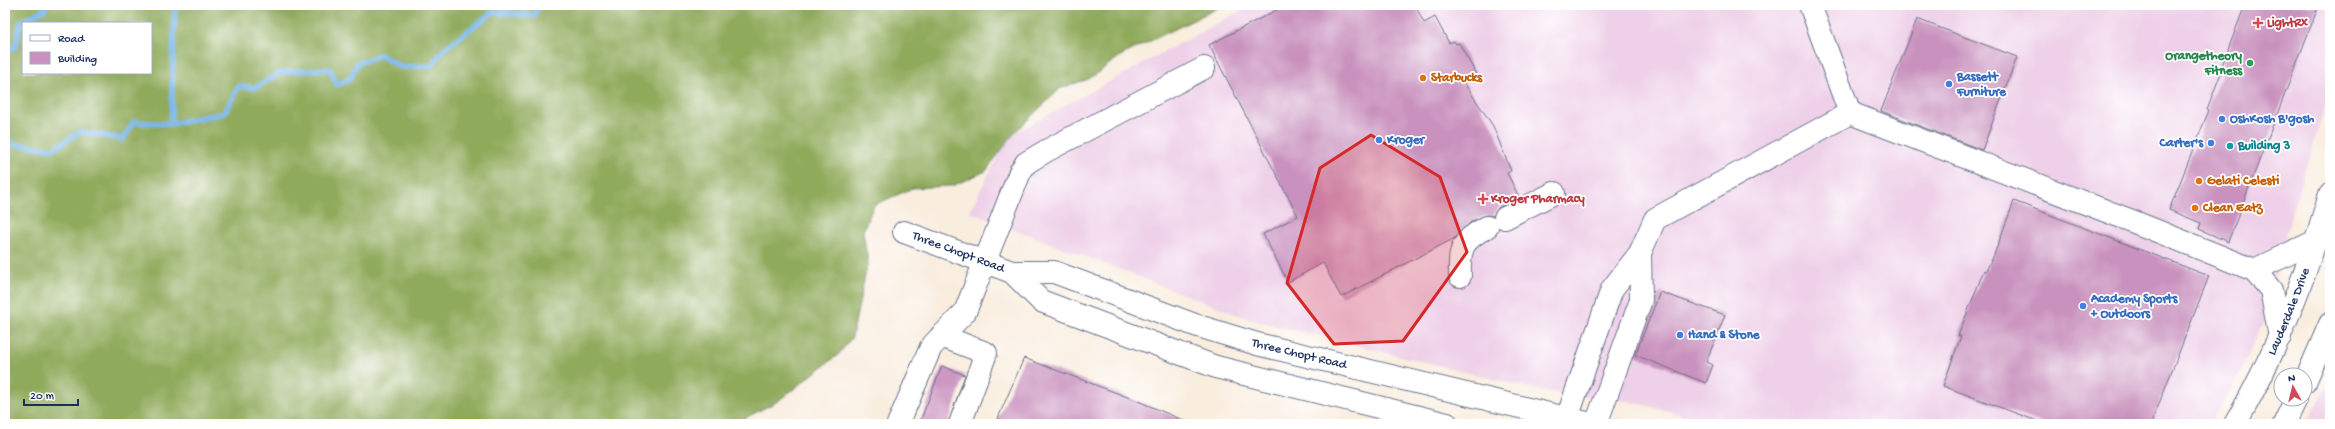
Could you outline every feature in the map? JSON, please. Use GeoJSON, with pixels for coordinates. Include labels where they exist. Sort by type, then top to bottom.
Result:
{"type":"FeatureCollection","features":[{"type":"Feature","properties":{"kind":"street"},"geometry":{"type":"LineString","coordinates":[[1810,5],[1850,113],[2132,221],[2254,270],[2271,290],[2280,337]]}},
{"type":"Feature","properties":{"kind":"street"},"geometry":{"type":"LineString","coordinates":[[898,424],[931,346],[965,312],[1020,172],[1026,163],[1040,153],[1204,68]]}},
{"type":"Feature","properties":{"kind":"street"},"geometry":{"type":"LineString","coordinates":[[1566,421],[1612,289],[1640,253],[1655,219],[1850,113]]}},
{"type":"Feature","properties":{"kind":"street"},"geometry":{"type":"LineString","coordinates":[[1460,276],[1460,253],[1465,243],[1472,235],[1554,193]]}},
{"type":"Feature","properties":{"kind":"street","name":"Lauderdale Drive"},"geometry":{"type":"LineString","coordinates":[[2235,424],[2252,396],[2280,337],[2316,241],[2330,194]]}},
{"type":"Feature","properties":{"kind":"street","name":"Three Chopt Road"},"geometry":{"type":"LineString","coordinates":[[904,232],[1012,272],[1054,272],[1195,325],[1257,344],[1566,421],[1591,424]]}},
{"type":"Feature","properties":{"kind":"street"},"geometry":{"type":"LineString","coordinates":[[2254,270],[2316,241]]}},
{"type":"Feature","properties":{"kind":"street"},"geometry":{"type":"LineString","coordinates":[[1596,424],[1640,300],[1640,253]]}},
{"type":"Feature","properties":{"kind":"street","name":"Three Chopt Road"},"geometry":{"type":"LineString","coordinates":[[1012,272],[1041,301],[1209,364],[1269,382],[1447,424]]}},
{"type":"Feature","properties":{"kind":"street"},"geometry":{"type":"LineString","coordinates":[[2311,367],[2330,324]]}},
{"type":"Feature","properties":{"kind":"street"},"geometry":{"type":"LineString","coordinates":[[941,336],[986,353],[960,424]]}},
{"type":"Feature","properties":{"kind":"street"},"geometry":{"type":"LineString","coordinates":[[2284,424],[2292,407]]}},
{"type":"Feature","properties":{"kind":"highlighted area"},"geometry":{"type":"Polygon","coordinates":[[[1371,135],[1440,177],[1467,252],[1403,341],[1334,344],[1287,283],[1320,168],[1371,135]]]}},
{"type":"Feature","properties":{"kind":"shaded area"},"geometry":{"type":"Polygon","coordinates":[[[1251,5],[2330,5],[2330,91],[2292,212],[2264,322],[2233,387],[2208,424],[1718,424],[1628,401],[1547,392],[1249,319],[969,212],[1009,136],[1251,5]]]}},
{"type":"Feature","properties":{"kind":"shaded area"},"geometry":{"type":"Polygon","coordinates":[[[2330,382],[2330,424],[2305,424],[2330,382]]]}},
{"type":"Feature","properties":{"kind":"green space"},"geometry":{"type":"Polygon","coordinates":[[[5,5],[1224,5],[1122,55],[1089,79],[1061,88],[1015,132],[986,171],[952,186],[913,188],[874,205],[863,231],[868,262],[852,337],[839,354],[778,401],[734,424],[5,424],[5,5]]]}},
{"type":"Feature","properties":{"kind":"building","name":"Kroger"},"geometry":{"type":"Polygon","coordinates":[[[1286,5],[1415,5],[1424,23],[1435,17],[1449,43],[1454,41],[1456,44],[1459,43],[1476,74],[1463,81],[1493,126],[1511,171],[1507,173],[1519,197],[1499,207],[1493,216],[1487,215],[1472,221],[1453,239],[1341,297],[1323,263],[1288,282],[1263,234],[1298,216],[1209,45],[1286,5]]]}},
{"type":"Feature","properties":{"kind":"building"},"geometry":{"type":"Polygon","coordinates":[[[2245,5],[2319,5],[2228,242],[2199,229],[2201,223],[2169,210],[2209,110],[2207,109],[2223,68],[2221,68],[2245,5]]]}},
{"type":"Feature","properties":{"kind":"building","name":"Bassett Furniture"},"geometry":{"type":"Polygon","coordinates":[[[1917,19],[2017,57],[1982,150],[1881,111],[1917,19]]]}},
{"type":"Feature","properties":{"kind":"building","name":"Academy Sports + Outdoors"},"geometry":{"type":"Polygon","coordinates":[[[2014,201],[2209,276],[2151,424],[2045,424],[1943,386],[1961,336],[1958,336],[1984,270],[1986,271],[1994,255],[2014,201]]]}},
{"type":"Feature","properties":{"kind":"building","name":"Hand & Stone"},"geometry":{"type":"Polygon","coordinates":[[[1660,292],[1725,315],[1706,362],[1713,365],[1706,383],[1635,355],[1660,292]]]}},
{"type":"Feature","properties":{"kind":"building"},"geometry":{"type":"Polygon","coordinates":[[[1024,358],[1138,401],[1192,424],[1000,424],[1002,420],[998,418],[1024,358]]]}},
{"type":"Feature","properties":{"kind":"building"},"geometry":{"type":"Polygon","coordinates":[[[942,366],[965,375],[948,424],[919,424],[942,366]]]}},
{"type":"Feature","properties":{"kind":"waterway"},"geometry":{"type":"LineString","coordinates":[[5,51],[15,47],[21,22],[45,9],[45,5]]}},
{"type":"Feature","properties":{"kind":"waterway"},"geometry":{"type":"LineString","coordinates":[[171,124],[175,5]]}},
{"type":"Feature","properties":{"kind":"waterway"},"geometry":{"type":"LineString","coordinates":[[5,143],[53,149],[80,132],[123,139],[134,122],[171,124],[224,113],[239,86],[255,88],[282,72],[330,69],[337,85],[350,79],[357,64],[380,55],[401,67],[431,66],[445,48],[493,12],[535,16],[538,5]]}},
{"type":"Feature","properties":{"kind":"place","name":"LightRx"},"geometry":{"type":"Point","coordinates":[2258,23]}},
{"type":"Feature","properties":{"kind":"place","name":"Orangetheory Fitness"},"geometry":{"type":"Point","coordinates":[2250,63]}},
{"type":"Feature","properties":{"kind":"place","name":"Starbucks"},"geometry":{"type":"Point","coordinates":[1423,78]}},
{"type":"Feature","properties":{"kind":"place","name":"Bassett Furniture"},"geometry":{"type":"Point","coordinates":[1949,84]}},
{"type":"Feature","properties":{"kind":"place","name":"OshKosh B'gosh"},"geometry":{"type":"Point","coordinates":[2222,119]}},
{"type":"Feature","properties":{"kind":"place","name":"Kroger"},"geometry":{"type":"Point","coordinates":[1379,140]}},
{"type":"Feature","properties":{"kind":"place","name":"Carter's"},"geometry":{"type":"Point","coordinates":[2211,143]}},
{"type":"Feature","properties":{"kind":"place","name":"Building 3"},"geometry":{"type":"Point","coordinates":[2230,146]}},
{"type":"Feature","properties":{"kind":"place","name":"Gelati Celesti"},"geometry":{"type":"Point","coordinates":[2199,181]}},
{"type":"Feature","properties":{"kind":"place","name":"Kroger Pharmacy"},"geometry":{"type":"Point","coordinates":[1483,199]}},
{"type":"Feature","properties":{"kind":"place","name":"Clean Eatz"},"geometry":{"type":"Point","coordinates":[2195,208]}},
{"type":"Feature","properties":{"kind":"place","name":"Academy Sports + Outdoors"},"geometry":{"type":"Point","coordinates":[2083,306]}},
{"type":"Feature","properties":{"kind":"place","name":"Hand & Stone"},"geometry":{"type":"Point","coordinates":[1680,335]}}]}
